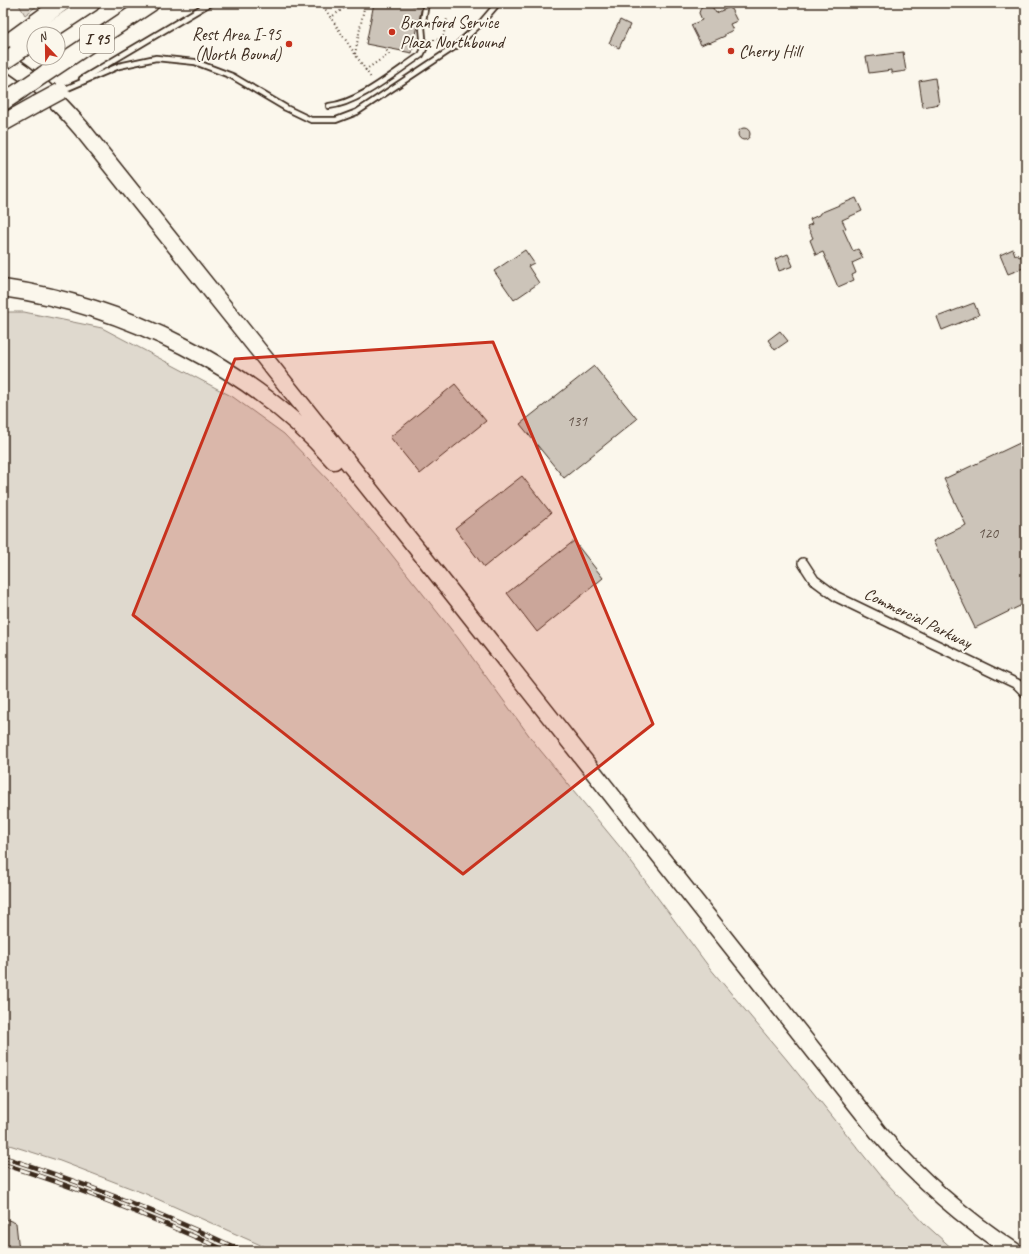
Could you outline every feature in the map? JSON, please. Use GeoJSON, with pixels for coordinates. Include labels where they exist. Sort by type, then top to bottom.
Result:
{"type":"FeatureCollection","features":[{"type":"Feature","properties":{"kind":"highway"},"geometry":{"type":"LineString","coordinates":[[6,55],[62,3]]}},
{"type":"Feature","properties":{"kind":"highway","name":"I 95"},"geometry":{"type":"LineString","coordinates":[[57,26],[92,3]]}},
{"type":"Feature","properties":{"kind":"highway","name":"I 95"},"geometry":{"type":"LineString","coordinates":[[3,102],[151,3]]}},
{"type":"Feature","properties":{"kind":"highway"},"geometry":{"type":"LineString","coordinates":[[6,55],[26,45]]}},
{"type":"Feature","properties":{"kind":"highway"},"geometry":{"type":"LineString","coordinates":[[6,55],[21,70],[44,88],[81,128],[878,1132],[905,1162],[936,1192],[971,1221],[1014,1251]]}},
{"type":"Feature","properties":{"kind":"highway"},"geometry":{"type":"LineString","coordinates":[[3,123],[61,91]]}},
{"type":"Feature","properties":{"kind":"highway"},"geometry":{"type":"LineString","coordinates":[[3,288],[51,298],[91,309],[132,323],[176,343],[239,380],[287,415],[312,438],[336,464],[377,514],[870,1137],[898,1169],[930,1199],[998,1251]]}},
{"type":"Feature","properties":{"kind":"street","name":"Commercial Parkway"},"geometry":{"type":"LineString","coordinates":[[803,564],[814,580],[837,597],[1017,684],[1026,693]]}},
{"type":"Feature","properties":{"kind":"lane"},"geometry":{"type":"LineString","coordinates":[[61,91],[123,56],[210,3]]}},
{"type":"Feature","properties":{"kind":"lane"},"geometry":{"type":"LineString","coordinates":[[329,106],[340,105],[353,100],[422,55],[424,49],[422,32],[426,3]]}},
{"type":"Feature","properties":{"kind":"lane"},"geometry":{"type":"LineString","coordinates":[[61,91],[119,66],[156,58],[196,62],[232,76],[286,108],[311,120],[336,120],[357,112],[456,46],[481,23],[498,3]]}},
{"type":"Feature","properties":{"kind":"path"},"geometry":{"type":"LineString","coordinates":[[321,3],[370,78]]}},
{"type":"Feature","properties":{"kind":"path"},"geometry":{"type":"LineString","coordinates":[[355,54],[365,3]]}},
{"type":"Feature","properties":{"kind":"path"},"geometry":{"type":"LineString","coordinates":[[330,18],[347,6]]}},
{"type":"Feature","properties":{"kind":"path"},"geometry":{"type":"LineString","coordinates":[[423,42],[434,41],[434,39],[439,40],[443,37],[447,19]]}},
{"type":"Feature","properties":{"kind":"path"},"geometry":{"type":"LineString","coordinates":[[365,70],[389,54],[385,48]]}},
{"type":"Feature","properties":{"kind":"highlighted area"},"geometry":{"type":"Polygon","coordinates":[[[493,342],[653,724],[463,874],[133,615],[235,359],[493,342]]]}},
{"type":"Feature","properties":{"kind":"shaded area"},"geometry":{"type":"Polygon","coordinates":[[[18,3],[41,3],[25,15],[18,3]]]}},
{"type":"Feature","properties":{"kind":"shaded area"},"geometry":{"type":"Polygon","coordinates":[[[3,312],[24,312],[102,328],[233,397],[284,434],[330,482],[388,550],[458,638],[536,745],[620,847],[709,967],[787,1060],[881,1177],[925,1224],[955,1251],[274,1251],[146,1194],[60,1161],[3,1143],[3,312]]]}},
{"type":"Feature","properties":{"kind":"building","name":"Branford Service Plaza Northbound"},"geometry":{"type":"Polygon","coordinates":[[[374,3],[412,3],[412,5],[422,7],[412,53],[366,44],[374,3]]]}},
{"type":"Feature","properties":{"kind":"building"},"geometry":{"type":"Polygon","coordinates":[[[708,4],[716,13],[730,7],[737,21],[730,24],[733,30],[725,34],[725,36],[701,45],[691,25],[702,20],[699,13],[701,7],[708,4]]]}},
{"type":"Feature","properties":{"kind":"building"},"geometry":{"type":"Polygon","coordinates":[[[620,20],[630,25],[619,48],[609,43],[620,20]]]}},
{"type":"Feature","properties":{"kind":"building"},"geometry":{"type":"Polygon","coordinates":[[[903,52],[906,71],[892,73],[892,70],[869,73],[866,57],[903,52]]]}},
{"type":"Feature","properties":{"kind":"building"},"geometry":{"type":"Polygon","coordinates":[[[935,78],[939,104],[923,107],[919,81],[935,78]]]}},
{"type":"Feature","properties":{"kind":"building"},"geometry":{"type":"Polygon","coordinates":[[[742,128],[746,128],[750,134],[746,140],[742,140],[738,136],[738,132],[742,128]]]}},
{"type":"Feature","properties":{"kind":"building"},"geometry":{"type":"Polygon","coordinates":[[[856,198],[862,211],[842,220],[846,228],[843,229],[853,251],[858,249],[863,258],[852,263],[856,273],[852,275],[854,280],[838,287],[823,252],[816,255],[810,240],[813,238],[807,226],[812,224],[810,219],[819,215],[820,213],[856,198]]]}},
{"type":"Feature","properties":{"kind":"building"},"geometry":{"type":"Polygon","coordinates":[[[1013,249],[1015,255],[1017,254],[1022,258],[1026,257],[1026,267],[1008,274],[1000,255],[1013,249]]]}},
{"type":"Feature","properties":{"kind":"building"},"geometry":{"type":"Polygon","coordinates":[[[525,250],[534,263],[528,266],[539,283],[514,300],[494,271],[525,250]]]}},
{"type":"Feature","properties":{"kind":"building"},"geometry":{"type":"Polygon","coordinates":[[[788,254],[793,266],[779,271],[775,259],[788,254]]]}},
{"type":"Feature","properties":{"kind":"building"},"geometry":{"type":"Polygon","coordinates":[[[974,303],[979,315],[942,330],[937,317],[974,303]]]}},
{"type":"Feature","properties":{"kind":"building"},"geometry":{"type":"Polygon","coordinates":[[[780,331],[788,341],[775,350],[768,340],[780,331]]]}},
{"type":"Feature","properties":{"kind":"building"},"geometry":{"type":"Polygon","coordinates":[[[594,366],[637,419],[564,478],[520,424],[594,366]]]}},
{"type":"Feature","properties":{"kind":"building"},"geometry":{"type":"Polygon","coordinates":[[[455,384],[486,421],[420,474],[390,437],[455,384]]]}},
{"type":"Feature","properties":{"kind":"building"},"geometry":{"type":"Polygon","coordinates":[[[1026,440],[1026,603],[975,628],[933,541],[966,525],[944,479],[1026,440]]]}},
{"type":"Feature","properties":{"kind":"building"},"geometry":{"type":"Polygon","coordinates":[[[522,476],[551,513],[484,567],[455,528],[522,476]]]}},
{"type":"Feature","properties":{"kind":"building"},"geometry":{"type":"Polygon","coordinates":[[[574,541],[603,578],[537,632],[507,593],[574,541]]]}},
{"type":"Feature","properties":{"kind":"building"},"geometry":{"type":"Polygon","coordinates":[[[3,1218],[16,1223],[19,1251],[3,1251],[3,1218]]]}},
{"type":"Feature","properties":{"kind":"railway"},"geometry":{"type":"LineString","coordinates":[[3,1157],[124,1200],[243,1251]]}},
{"type":"Feature","properties":{"kind":"railway"},"geometry":{"type":"LineString","coordinates":[[3,1164],[116,1204],[227,1251]]}},
{"type":"Feature","properties":{"kind":"place","name":"Branford Service Plaza Northbound"},"geometry":{"type":"Point","coordinates":[392,32]}},
{"type":"Feature","properties":{"kind":"place","name":"Rest Area I-95 (North Bound)"},"geometry":{"type":"Point","coordinates":[289,44]}},
{"type":"Feature","properties":{"kind":"place","name":"Cherry Hill"},"geometry":{"type":"Point","coordinates":[731,51]}}]}
